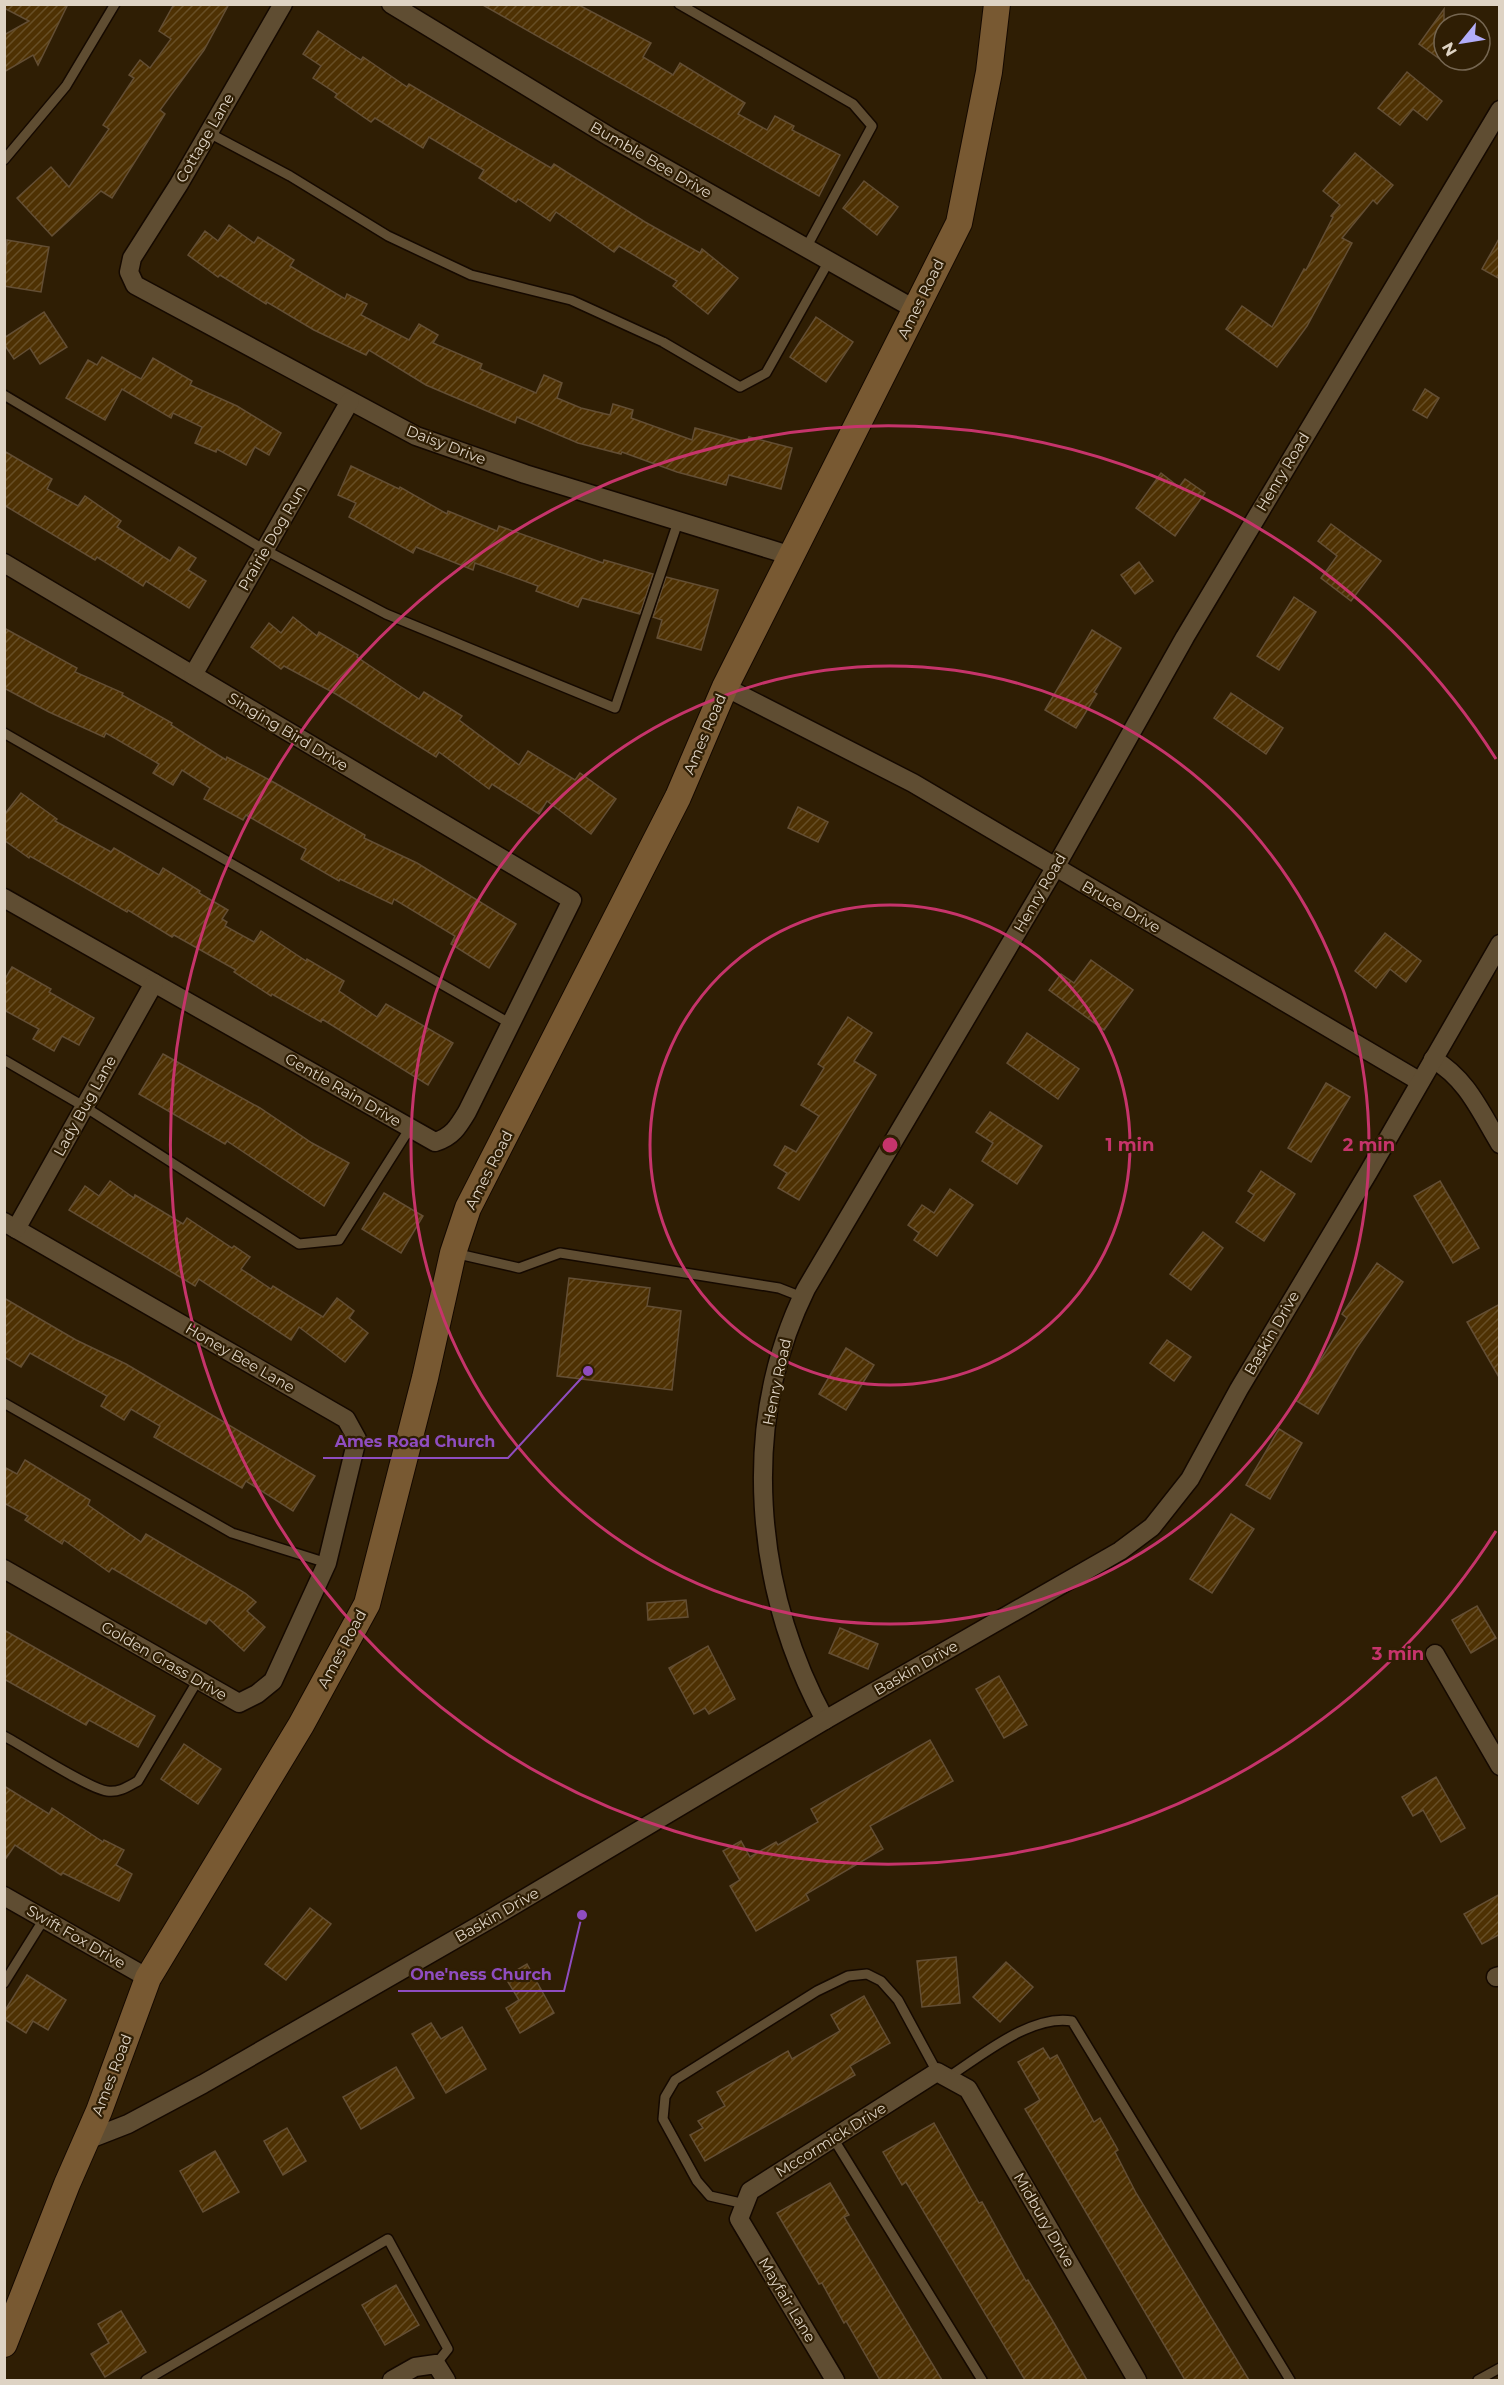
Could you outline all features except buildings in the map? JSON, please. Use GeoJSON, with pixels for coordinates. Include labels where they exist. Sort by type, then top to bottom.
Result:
{"type":"FeatureCollection","features":[{"type":"Feature","properties":{"kind":"street","name":"Cottage Lane"},"geometry":{"type":"LineString","coordinates":[[129,272],[132,258],[209,132],[283,4]]}},
{"type":"Feature","properties":{"kind":"street","name":"Bumble Bee Drive"},"geometry":{"type":"LineString","coordinates":[[391,4],[610,137],[916,310]]}},
{"type":"Feature","properties":{"kind":"street","name":"Ames Road"},"geometry":{"type":"LineString","coordinates":[[4,2344],[67,2184],[87,2140],[148,1978],[301,1725],[367,1604],[425,1378],[453,1253],[468,1208],[678,797],[725,687],[959,223],[989,72],[997,4]]}},
{"type":"Feature","properties":{"kind":"street","name":"Henry Road"},"geometry":{"type":"LineString","coordinates":[[825,1719],[806,1684],[780,1611],[764,1507],[764,1449],[770,1401],[780,1350],[802,1297],[1055,868],[1185,637],[1500,110]]}},
{"type":"Feature","properties":{"kind":"street","name":"Daisy Drive"},"geometry":{"type":"LineString","coordinates":[[129,272],[135,285],[146,293],[416,436],[525,474],[792,556]]}},
{"type":"Feature","properties":{"kind":"street","name":"Prairie Dog Run"},"geometry":{"type":"LineString","coordinates":[[193,675],[350,401]]}},
{"type":"Feature","properties":{"kind":"street","name":"Singing Bird Drive"},"geometry":{"type":"LineString","coordinates":[[4,563],[572,900]]}},
{"type":"Feature","properties":{"kind":"street","name":"Bruce Drive"},"geometry":{"type":"LineString","coordinates":[[725,687],[913,783],[1419,1081]]}},
{"type":"Feature","properties":{"kind":"street","name":"Gentle Rain Drive"},"geometry":{"type":"LineString","coordinates":[[4,898],[435,1142],[445,1139],[457,1130],[572,900]]}},
{"type":"Feature","properties":{"kind":"street","name":"Baskin Drive"},"geometry":{"type":"LineString","coordinates":[[87,2140],[128,2124],[223,2072],[492,1918],[825,1719],[1120,1551],[1152,1527],[1190,1479],[1239,1389],[1368,1173],[1500,944]]}},
{"type":"Feature","properties":{"kind":"street","name":"Lady Bug Lane"},"geometry":{"type":"LineString","coordinates":[[10,1225],[85,1107],[154,983]]}},
{"type":"Feature","properties":{"kind":"street"},"geometry":{"type":"LineString","coordinates":[[1433,1059],[1452,1070],[1469,1091],[1500,1144]]}},
{"type":"Feature","properties":{"kind":"street","name":"Honey Bee Lane"},"geometry":{"type":"LineString","coordinates":[[10,1225],[346,1419],[357,1439],[327,1563]]}},
{"type":"Feature","properties":{"kind":"street","name":"Golden Grass Drive"},"geometry":{"type":"LineString","coordinates":[[4,1569],[238,1703],[257,1694],[273,1681],[327,1563]]}},
{"type":"Feature","properties":{"kind":"street"},"geometry":{"type":"LineString","coordinates":[[1435,1654],[1500,1766]]}},
{"type":"Feature","properties":{"kind":"street","name":"Swift Fox Drive"},"geometry":{"type":"LineString","coordinates":[[4,1896],[148,1978]]}},
{"type":"Feature","properties":{"kind":"street","name":"Mccormick Drive"},"geometry":{"type":"LineString","coordinates":[[742,2211],[750,2191],[833,2138],[942,2075]]}},
{"type":"Feature","properties":{"kind":"street","name":"Midbury Drive"},"geometry":{"type":"LineString","coordinates":[[942,2075],[969,2089],[1137,2380]]}},
{"type":"Feature","properties":{"kind":"street","name":"Mayfair Lane"},"geometry":{"type":"LineString","coordinates":[[742,2211],[835,2380]]}},
{"type":"Feature","properties":{"kind":"street"},"geometry":{"type":"LineString","coordinates":[[392,2380],[415,2367],[436,2364],[446,2380]]}},
{"type":"Feature","properties":{"kind":"lane"},"geometry":{"type":"LineString","coordinates":[[4,160],[66,86],[115,4]]}},
{"type":"Feature","properties":{"kind":"lane"},"geometry":{"type":"LineString","coordinates":[[679,4],[853,104],[872,126],[806,248]]}},
{"type":"Feature","properties":{"kind":"lane"},"geometry":{"type":"LineString","coordinates":[[209,132],[290,176],[388,236],[471,275],[571,300],[663,342],[740,387],[766,373],[829,261]]}},
{"type":"Feature","properties":{"kind":"lane"},"geometry":{"type":"LineString","coordinates":[[4,395],[265,550],[386,614],[615,708],[678,522]]}},
{"type":"Feature","properties":{"kind":"lane"},"geometry":{"type":"LineString","coordinates":[[4,733],[511,1024]]}},
{"type":"Feature","properties":{"kind":"lane"},"geometry":{"type":"LineString","coordinates":[[4,1060],[85,1107],[299,1244],[339,1240],[410,1128]]}},
{"type":"Feature","properties":{"kind":"lane"},"geometry":{"type":"LineString","coordinates":[[453,1253],[519,1268],[560,1253],[779,1288],[802,1297]]}},
{"type":"Feature","properties":{"kind":"lane"},"geometry":{"type":"LineString","coordinates":[[4,1403],[232,1533],[327,1563]]}},
{"type":"Feature","properties":{"kind":"lane"},"geometry":{"type":"LineString","coordinates":[[4,1736],[90,1784],[107,1791],[123,1789],[138,1781],[198,1680]]}},
{"type":"Feature","properties":{"kind":"lane"},"geometry":{"type":"LineString","coordinates":[[4,1983],[44,1919]]}},
{"type":"Feature","properties":{"kind":"lane"},"geometry":{"type":"LineString","coordinates":[[742,2211],[710,2196],[697,2181],[663,2119],[666,2097],[675,2080],[817,1991],[848,1976],[867,1974],[882,1981],[898,2000],[942,2075],[1028,2028],[1045,2021],[1072,2021],[1290,2380]]}},
{"type":"Feature","properties":{"kind":"lane"},"geometry":{"type":"LineString","coordinates":[[833,2138],[982,2380]]}},
{"type":"Feature","properties":{"kind":"lane"},"geometry":{"type":"LineString","coordinates":[[146,2380],[388,2239],[448,2349],[436,2364]]}},
{"type":"Feature","properties":{"kind":"lane"},"geometry":{"type":"LineString","coordinates":[[1478,2380],[1500,2367]]}},
{"type":"Feature","properties":{"kind":"place","name":"Ames Road Church"},"geometry":{"type":"Point","coordinates":[588,1371]}},
{"type":"Feature","properties":{"kind":"place","name":"One'ness Church"},"geometry":{"type":"Point","coordinates":[582,1915]}}]}
